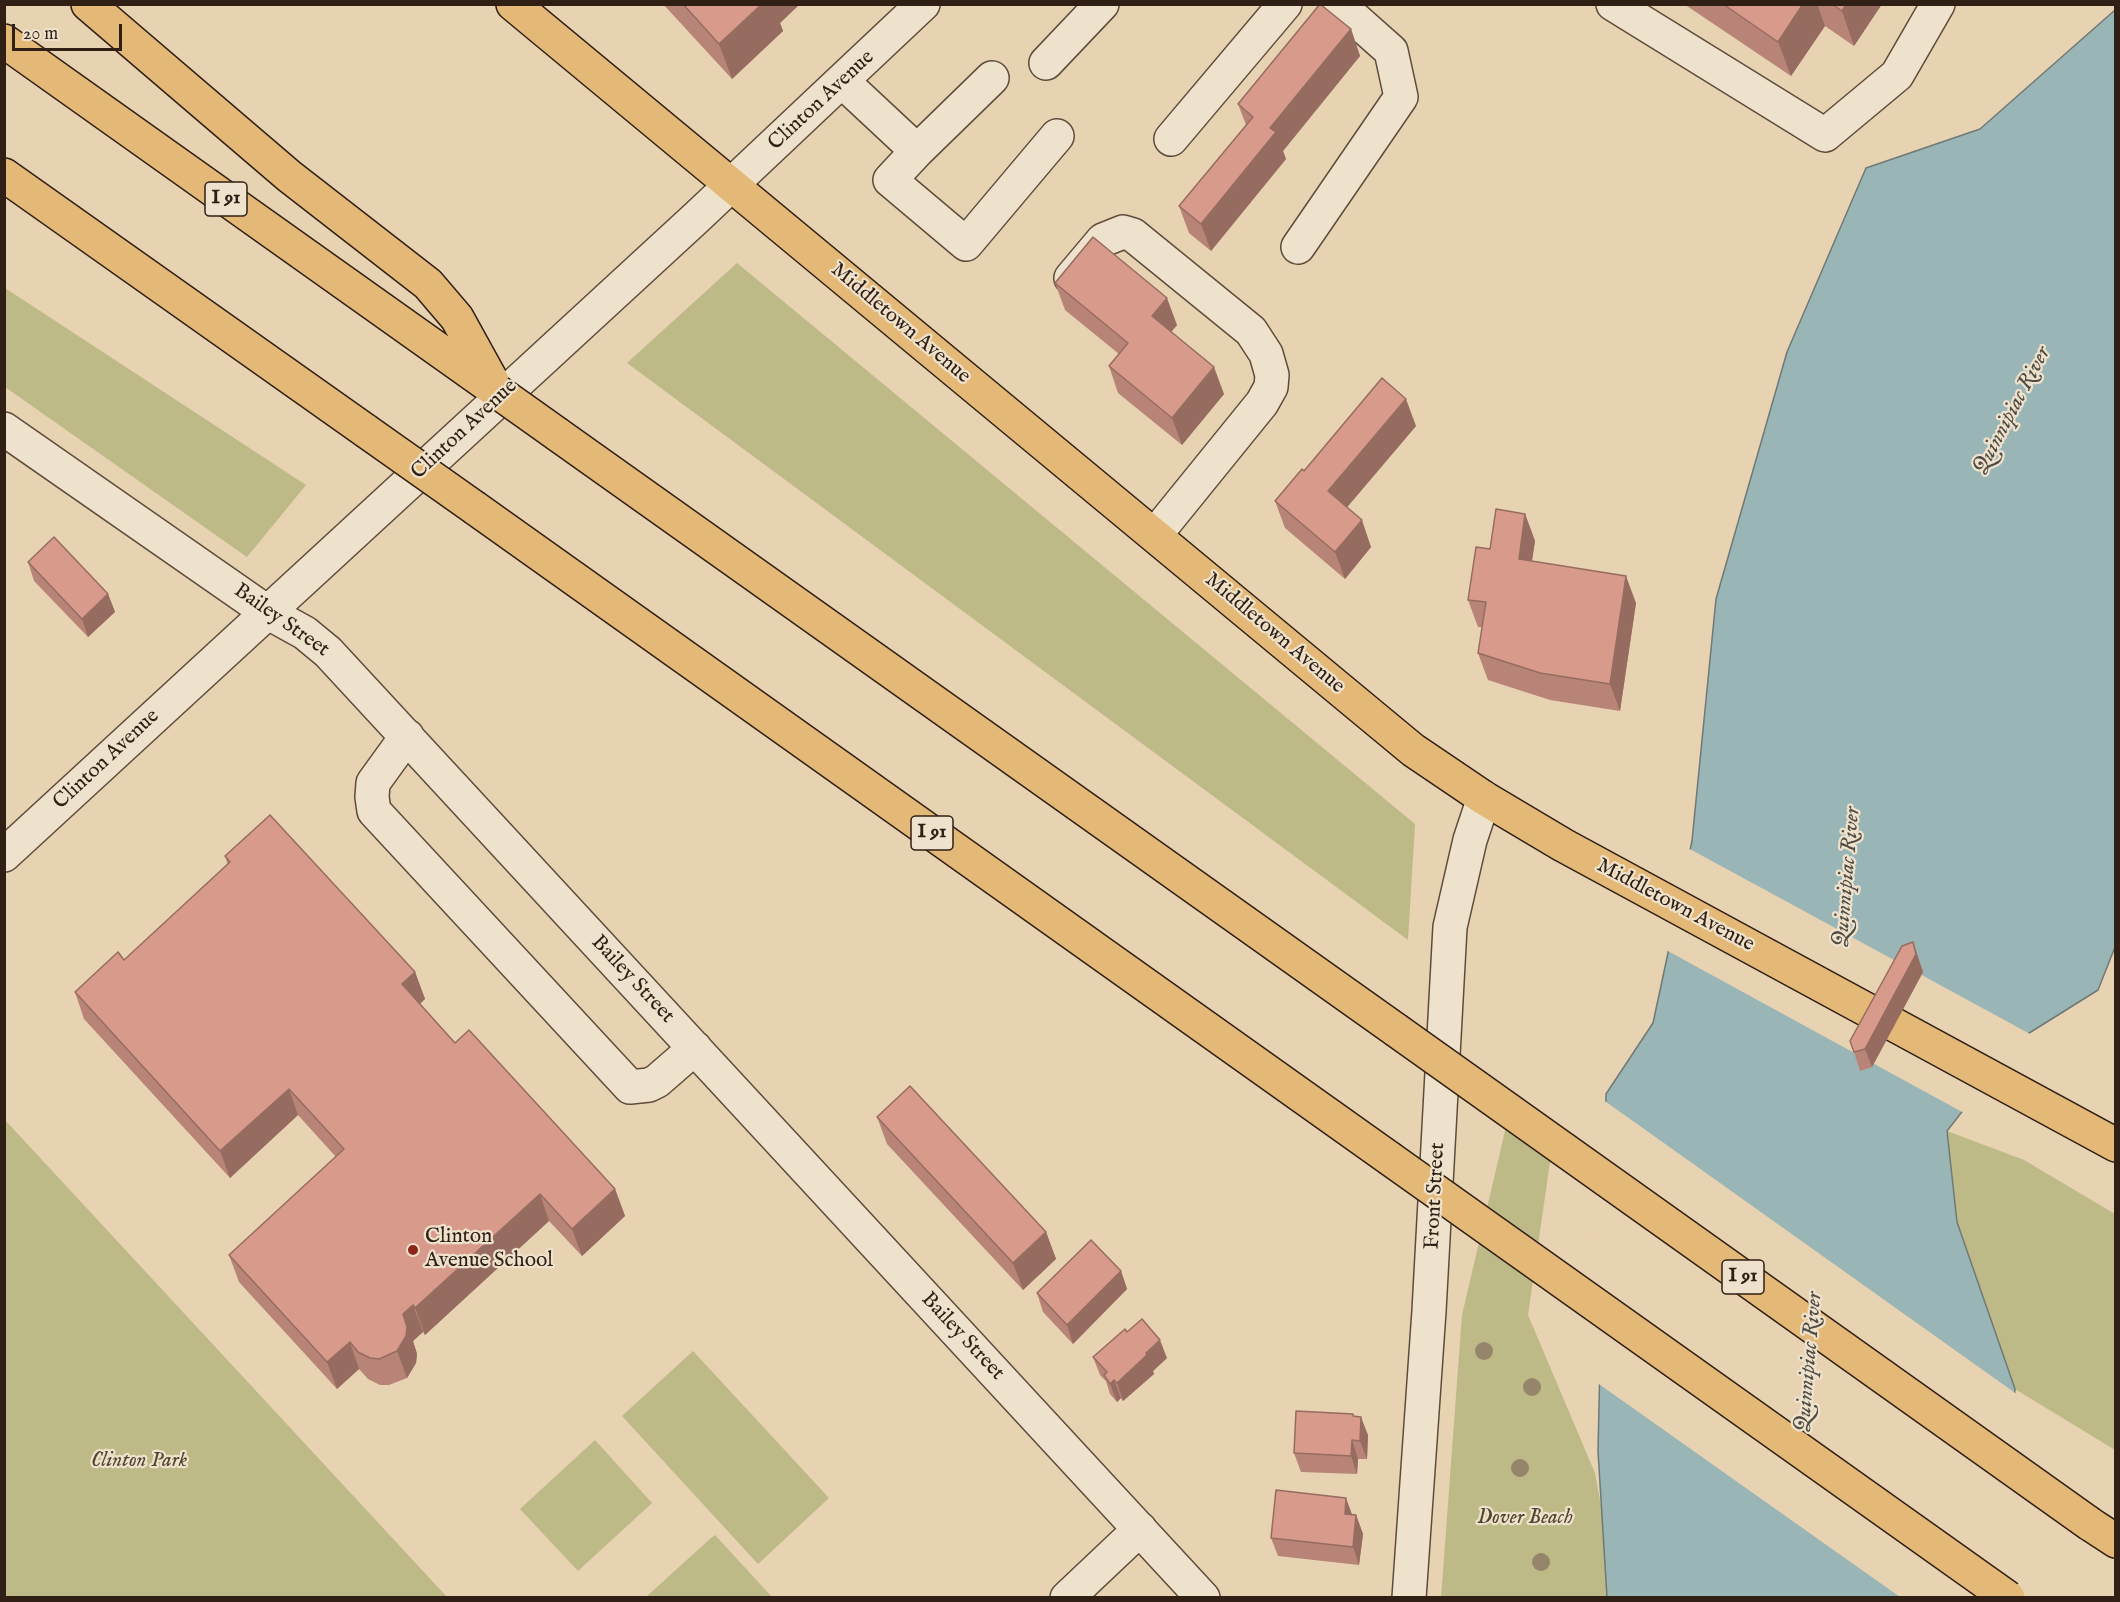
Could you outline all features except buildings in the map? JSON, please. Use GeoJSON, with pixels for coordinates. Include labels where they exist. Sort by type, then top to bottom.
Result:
{"type":"FeatureCollection","features":[{"type":"Feature","properties":{"kind":"main road"},"geometry":{"type":"LineString","coordinates":[[88,4],[289,176],[428,284],[444,300],[458,347]]}},
{"type":"Feature","properties":{"kind":"main road","name":"Middletown Avenue"},"geometry":{"type":"LineString","coordinates":[[513,4],[1413,750],[1484,798],[1563,845],[2108,1141]]}},
{"type":"Feature","properties":{"kind":"main road","name":"I 91"},"geometry":{"type":"LineString","coordinates":[[4,41],[458,347],[498,392],[2103,1532]]}},
{"type":"Feature","properties":{"kind":"main road","name":"I 91"},"geometry":{"type":"LineString","coordinates":[[4,175],[2008,1598]]}},
{"type":"Feature","properties":{"kind":"street","name":"Clinton Avenue"},"geometry":{"type":"LineString","coordinates":[[4,855],[732,185],[923,4]]}},
{"type":"Feature","properties":{"kind":"street"},"geometry":{"type":"LineString","coordinates":[[1046,63],[1102,4]]}},
{"type":"Feature","properties":{"kind":"street"},"geometry":{"type":"LineString","coordinates":[[1171,139],[1286,4]]}},
{"type":"Feature","properties":{"kind":"street"},"geometry":{"type":"LineString","coordinates":[[1298,247],[1401,97],[1391,51],[1338,4]]}},
{"type":"Feature","properties":{"kind":"street"},"geometry":{"type":"LineString","coordinates":[[1612,4],[1825,135],[1897,75],[1938,4]]}},
{"type":"Feature","properties":{"kind":"street"},"geometry":{"type":"LineString","coordinates":[[992,78],[890,180],[966,244],[1057,136]]}},
{"type":"Feature","properties":{"kind":"street"},"geometry":{"type":"LineString","coordinates":[[842,81],[917,151]]}},
{"type":"Feature","properties":{"kind":"street"},"geometry":{"type":"LineString","coordinates":[[1067,283],[1103,240],[1123,232],[1133,235],[1251,331],[1266,354],[1272,375],[1270,387],[1262,403],[1155,535]]}},
{"type":"Feature","properties":{"kind":"street","name":"Bailey Street"},"geometry":{"type":"LineString","coordinates":[[4,429],[267,612],[305,633],[328,652],[1203,1598]]}},
{"type":"Feature","properties":{"kind":"street"},"geometry":{"type":"LineString","coordinates":[[407,736],[373,783],[374,811],[630,1087],[649,1085],[657,1081],[695,1048]]}},
{"type":"Feature","properties":{"kind":"street","name":"Front Street"},"geometry":{"type":"LineString","coordinates":[[1409,1598],[1430,1300],[1450,927],[1470,840],[1484,798]]}},
{"type":"Feature","properties":{"kind":"street"},"geometry":{"type":"LineString","coordinates":[[1067,1598],[1140,1529]]}},
{"type":"Feature","properties":{"kind":"green space"},"geometry":{"type":"Polygon","coordinates":[[[737,263],[1415,824],[1408,940],[627,363],[737,263]]]}},
{"type":"Feature","properties":{"kind":"green space"},"geometry":{"type":"Polygon","coordinates":[[[5,288],[306,485],[247,557],[5,387],[5,288]]]}},
{"type":"Feature","properties":{"kind":"green space","name":"Dover Beach"},"geometry":{"type":"Polygon","coordinates":[[[1509,1114],[1553,1141],[1528,1315],[1595,1473],[1614,1578],[1614,1597],[1441,1598],[1462,1315],[1509,1114]]]}},
{"type":"Feature","properties":{"kind":"green space","name":"Clinton Park"},"geometry":{"type":"Polygon","coordinates":[[[5,1120],[447,1597],[5,1597],[5,1120]]]}},
{"type":"Feature","properties":{"kind":"green space"},"geometry":{"type":"Polygon","coordinates":[[[1947,1131],[2024,1160],[2115,1214],[2115,1450],[2015,1389],[1957,1222],[1947,1131]]]}},
{"type":"Feature","properties":{"kind":"green space"},"geometry":{"type":"Polygon","coordinates":[[[693,1351],[829,1498],[758,1564],[622,1416],[693,1351]]]}},
{"type":"Feature","properties":{"kind":"green space"},"geometry":{"type":"Polygon","coordinates":[[[595,1440],[652,1503],[578,1571],[520,1509],[595,1440]]]}},
{"type":"Feature","properties":{"kind":"green space"},"geometry":{"type":"Polygon","coordinates":[[[715,1535],[772,1597],[646,1597],[711,1538],[715,1535]]]}},
{"type":"Feature","properties":{"kind":"water","name":"Quinnipiac River"},"geometry":{"type":"Polygon","coordinates":[[[2115,10],[2115,947],[2098,990],[2018,1040],[1947,1131],[1957,1222],[2015,1389],[2001,1597],[1607,1597],[1598,1451],[1606,1094],[1653,1023],[1692,841],[1716,599],[1787,352],[1866,168],[1980,129],[2115,10]]]}},
{"type":"Feature","properties":{"kind":"pier"},"geometry":{"type":"Polygon","coordinates":[[[1688,848],[2032,1035],[2020,1042],[1964,1113],[1666,950],[1688,848]]]}},
{"type":"Feature","properties":{"kind":"pier"},"geometry":{"type":"Polygon","coordinates":[[[1602,1099],[2018,1395],[2004,1598],[1900,1597],[1596,1382],[1602,1099]]]}},
{"type":"Feature","properties":{"kind":"place","name":"Clinton Avenue School"},"geometry":{"type":"Point","coordinates":[413,1250]}}]}
